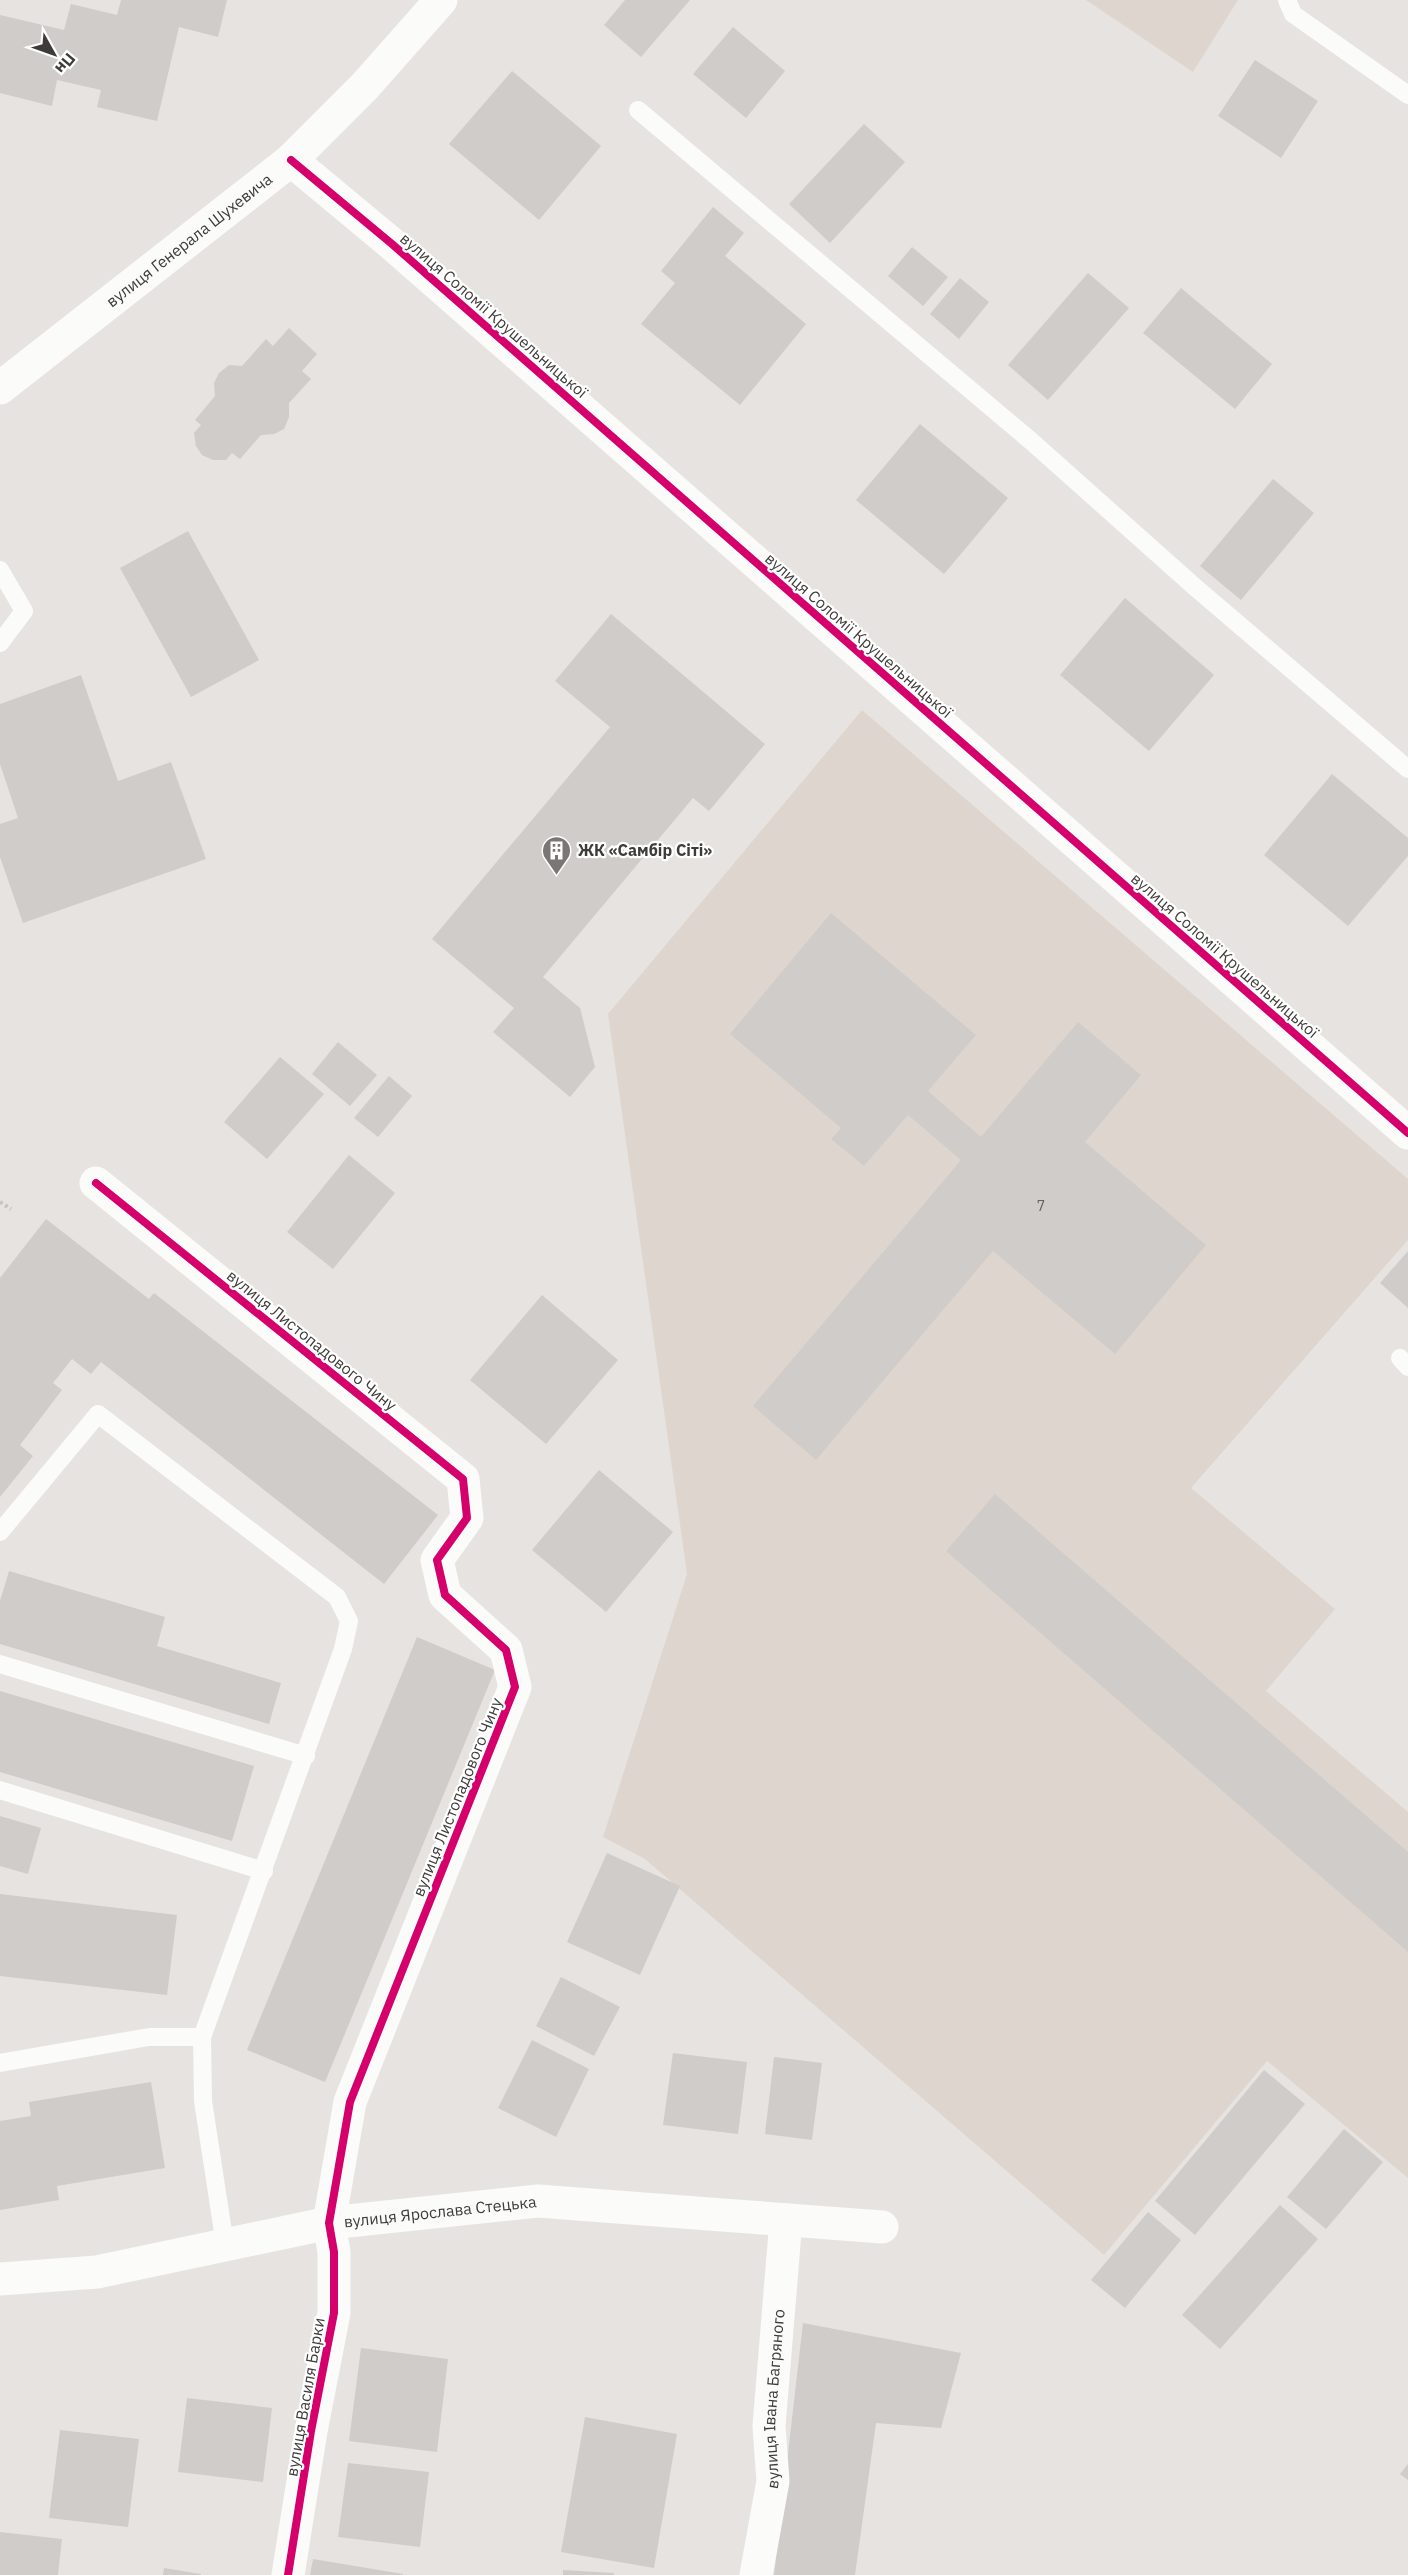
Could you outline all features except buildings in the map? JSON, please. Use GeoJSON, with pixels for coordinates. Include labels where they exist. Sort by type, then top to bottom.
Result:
{"type":"FeatureCollection","features":[{"type":"Feature","properties":{"kind":"street","name":"вулиця Генерала Шухевича"},"geometry":{"type":"LineString","coordinates":[[0,388],[291,160],[365,86],[441,0]]}},
{"type":"Feature","properties":{"kind":"street","name":"вулиця Соломії Крушельницької"},"geometry":{"type":"LineString","coordinates":[[291,160],[392,244],[1408,1133]]}},
{"type":"Feature","properties":{"kind":"street","name":"вулиця Листопадового Чину"},"geometry":{"type":"LineString","coordinates":[[96,1183],[463,1479],[467,1518],[437,1560],[441,1577],[446,1595],[506,1650],[515,1687],[350,2102],[330,2223]]}},
{"type":"Feature","properties":{"kind":"street","name":"вулиця Ярослава Стецька"},"geometry":{"type":"LineString","coordinates":[[0,2279],[97,2272],[330,2223],[538,2201],[882,2228]]}},
{"type":"Feature","properties":{"kind":"street","name":"вулиця Івана Багряного"},"geometry":{"type":"LineString","coordinates":[[756,2575],[773,2481],[769,2426],[786,2220]]}},
{"type":"Feature","properties":{"kind":"street","name":"вулиця Василя Барки"},"geometry":{"type":"LineString","coordinates":[[288,2575],[311,2431],[334,2313],[334,2252],[330,2223]]}},
{"type":"Feature","properties":{"kind":"lane"},"geometry":{"type":"LineString","coordinates":[[1287,0],[1293,14],[1408,95]]}},
{"type":"Feature","properties":{"kind":"lane"},"geometry":{"type":"LineString","coordinates":[[638,110],[1031,441],[1196,588],[1408,769]]}},
{"type":"Feature","properties":{"kind":"lane"},"geometry":{"type":"LineString","coordinates":[[0,570],[24,611],[0,643]]}},
{"type":"Feature","properties":{"kind":"lane"},"geometry":{"type":"LineString","coordinates":[[0,1532],[98,1414],[337,1597],[349,1621],[343,1649],[306,1756],[202,2037],[203,2101],[225,2244]]}},
{"type":"Feature","properties":{"kind":"lane"},"geometry":{"type":"LineString","coordinates":[[0,1664],[306,1756]]}},
{"type":"Feature","properties":{"kind":"lane"},"geometry":{"type":"LineString","coordinates":[[0,1790],[264,1871]]}},
{"type":"Feature","properties":{"kind":"lane"},"geometry":{"type":"LineString","coordinates":[[0,2062],[149,2037],[202,2037]]}},
{"type":"Feature","properties":{"kind":"path"},"geometry":{"type":"LineString","coordinates":[[0,1202],[11,1209]]}},
{"type":"Feature","properties":{"kind":"shaded area"},"geometry":{"type":"Polygon","coordinates":[[[1086,0],[1238,0],[1193,72],[1086,0]]]}},
{"type":"Feature","properties":{"kind":"shaded area"},"geometry":{"type":"Polygon","coordinates":[[[862,710],[1408,1179],[1408,1240],[1191,1488],[1335,1609],[1266,1691],[1408,1812],[1408,2178],[1267,2061],[1104,2255],[645,1859],[603,1837],[687,1574],[608,1014],[862,710]]]}},
{"type":"Feature","properties":{"kind":"cycle path"},"geometry":{"type":"LineString","coordinates":[[291,160],[392,244],[1408,1133]]}},
{"type":"Feature","properties":{"kind":"cycle path"},"geometry":{"type":"LineString","coordinates":[[96,1183],[463,1479],[467,1518],[437,1560],[445,1595],[506,1650],[515,1687],[350,2102],[329,2223],[334,2252],[334,2313],[311,2431],[288,2575]]}},
{"type":"Feature","properties":{"kind":"place","name":"ЖК «Самбір Сіті»"},"geometry":{"type":"Point","coordinates":[557,876]}}]}
